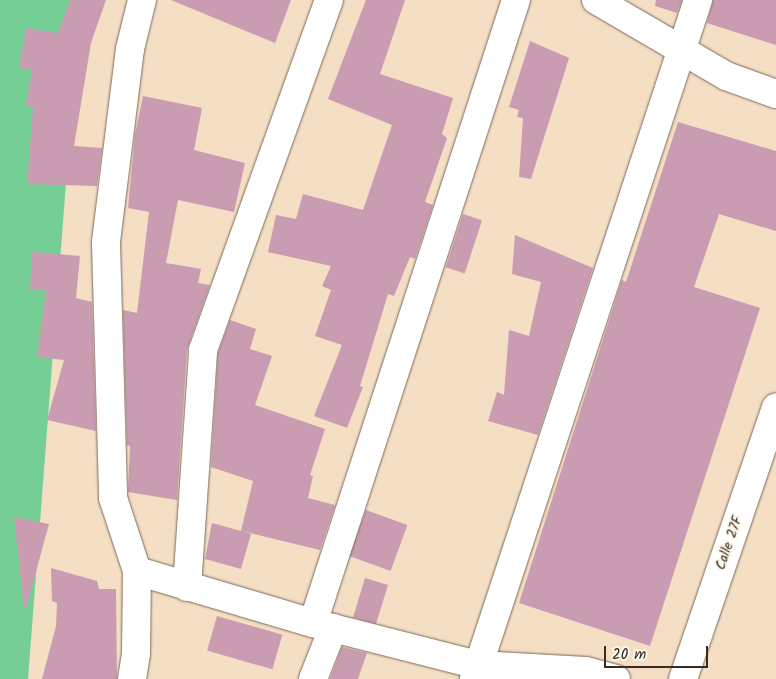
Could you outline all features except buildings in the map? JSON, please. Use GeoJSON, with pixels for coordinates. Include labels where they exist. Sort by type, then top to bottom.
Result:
{"type":"FeatureCollection","features":[{"type":"Feature","properties":{"kind":"street"},"geometry":{"type":"LineString","coordinates":[[132,679],[136,653],[136,571],[113,498],[106,243],[130,50],[142,0]]}},
{"type":"Feature","properties":{"kind":"street"},"geometry":{"type":"LineString","coordinates":[[187,586],[203,350],[329,0]]}},
{"type":"Feature","properties":{"kind":"street"},"geometry":{"type":"LineString","coordinates":[[313,679],[323,625],[516,0]]}},
{"type":"Feature","properties":{"kind":"street"},"geometry":{"type":"LineString","coordinates":[[596,0],[726,76],[776,94]]}},
{"type":"Feature","properties":{"kind":"street"},"geometry":{"type":"LineString","coordinates":[[476,672],[698,0]]}},
{"type":"Feature","properties":{"kind":"street","name":"Calle 27F"},"geometry":{"type":"LineString","coordinates":[[683,679],[776,408]]}},
{"type":"Feature","properties":{"kind":"street"},"geometry":{"type":"LineString","coordinates":[[136,571],[476,672],[586,671],[616,679]]}},
{"type":"Feature","properties":{"kind":"green space"},"geometry":{"type":"Polygon","coordinates":[[[0,0],[80,0],[28,679],[0,679],[0,0]]]}}]}
